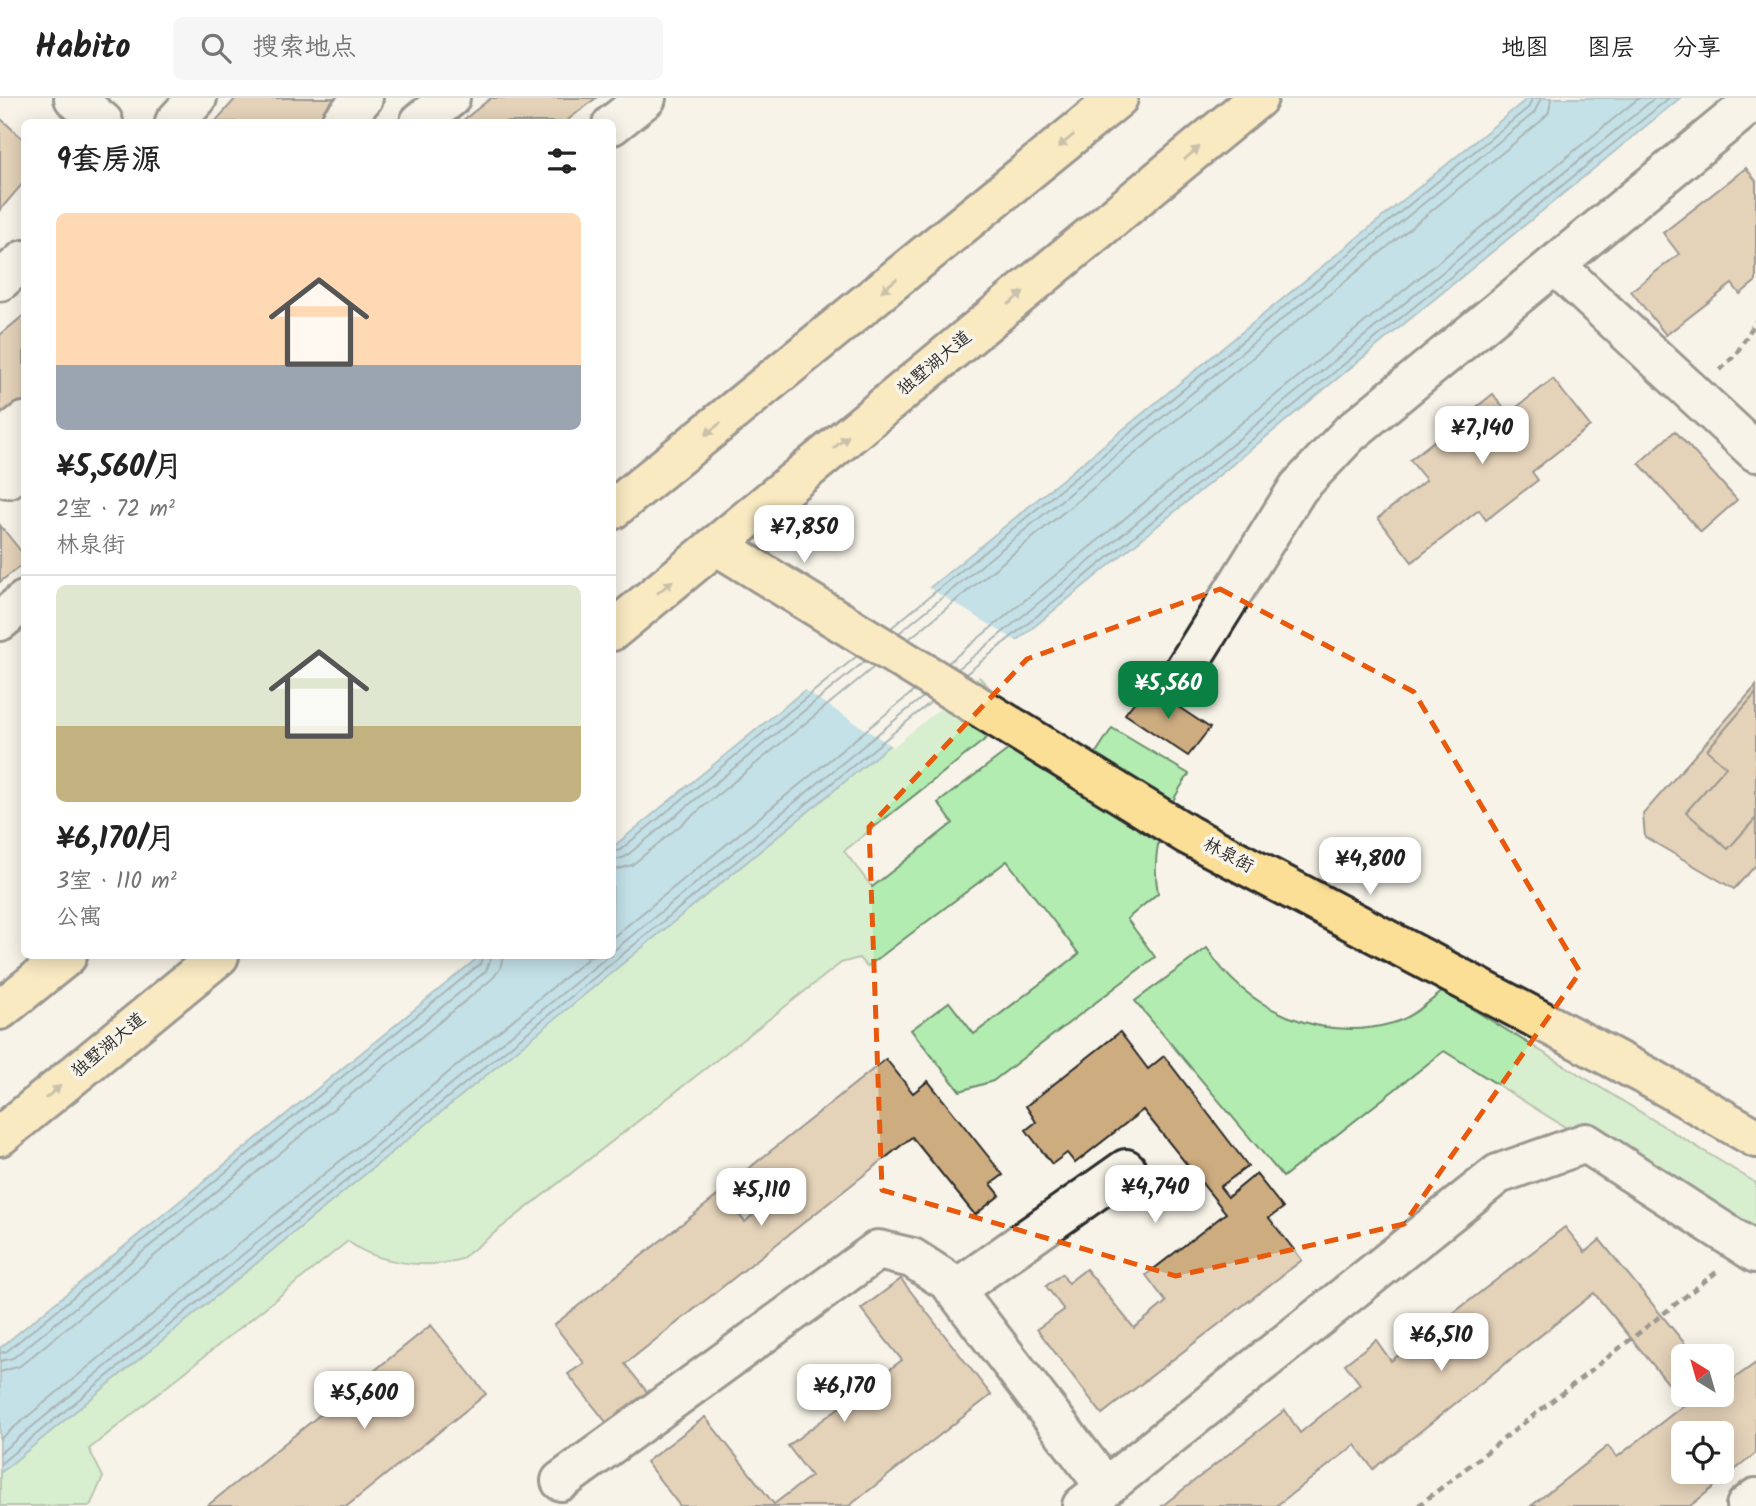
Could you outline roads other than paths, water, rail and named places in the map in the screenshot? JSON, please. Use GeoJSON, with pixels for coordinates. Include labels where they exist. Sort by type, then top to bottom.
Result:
{"type":"FeatureCollection","features":[{"type":"Feature","properties":{"kind":"main road"},"geometry":{"type":"LineString","coordinates":[[616,507],[1118,98]]}},
{"type":"Feature","properties":{"kind":"main road","name":"独墅湖大道"},"geometry":{"type":"LineString","coordinates":[[616,628],[1258,98]]}},
{"type":"Feature","properties":{"kind":"main road","name":"林泉街"},"geometry":{"type":"LineString","coordinates":[[716,545],[1188,835],[1656,1081],[1756,1138]]}},
{"type":"Feature","properties":{"kind":"main road"},"geometry":{"type":"LineString","coordinates":[[0,1010],[63,959]]}},
{"type":"Feature","properties":{"kind":"main road","name":"独墅湖大道"},"geometry":{"type":"LineString","coordinates":[[0,1136],[215,959]]}},
{"type":"Feature","properties":{"kind":"street"},"geometry":{"type":"LineString","coordinates":[[74,98],[99,119]]}},
{"type":"Feature","properties":{"kind":"street"},"geometry":{"type":"LineString","coordinates":[[178,119],[197,98]]}},
{"type":"Feature","properties":{"kind":"street"},"geometry":{"type":"LineString","coordinates":[[344,119],[363,98]]}},
{"type":"Feature","properties":{"kind":"street"},"geometry":{"type":"LineString","coordinates":[[424,119],[450,98]]}},
{"type":"Feature","properties":{"kind":"street"},"geometry":{"type":"LineString","coordinates":[[616,122],[646,98]]}},
{"type":"Feature","properties":{"kind":"street"},"geometry":{"type":"LineString","coordinates":[[1185,669],[1298,488],[1349,434],[1756,99]]}},
{"type":"Feature","properties":{"kind":"street"},"geometry":{"type":"LineString","coordinates":[[0,281],[21,263]]}},
{"type":"Feature","properties":{"kind":"street"},"geometry":{"type":"LineString","coordinates":[[1555,265],[1756,452]]}},
{"type":"Feature","properties":{"kind":"street"},"geometry":{"type":"LineString","coordinates":[[0,441],[21,424]]}},
{"type":"Feature","properties":{"kind":"street"},"geometry":{"type":"LineString","coordinates":[[0,468],[8,478],[21,467]]}},
{"type":"Feature","properties":{"kind":"street"},"geometry":{"type":"LineString","coordinates":[[0,621],[21,604]]}},
{"type":"Feature","properties":{"kind":"street"},"geometry":{"type":"LineString","coordinates":[[561,1481],[878,1250],[912,1258],[949,1282],[1094,1496],[1498,1174],[1586,1143],[1752,1250]]}},
{"type":"Feature","properties":{"kind":"street"},"geometry":{"type":"LineString","coordinates":[[955,1290],[1126,1169]]}},
{"type":"Feature","properties":{"kind":"street"},"geometry":{"type":"LineString","coordinates":[[1746,1506],[1756,1498]]}},
{"type":"Feature","properties":{"kind":"water"},"geometry":{"type":"Polygon","coordinates":[[[1528,98],[1680,98],[0,1473],[0,1348],[476,959],[616,959],[616,845],[1528,98]]]}}]}
